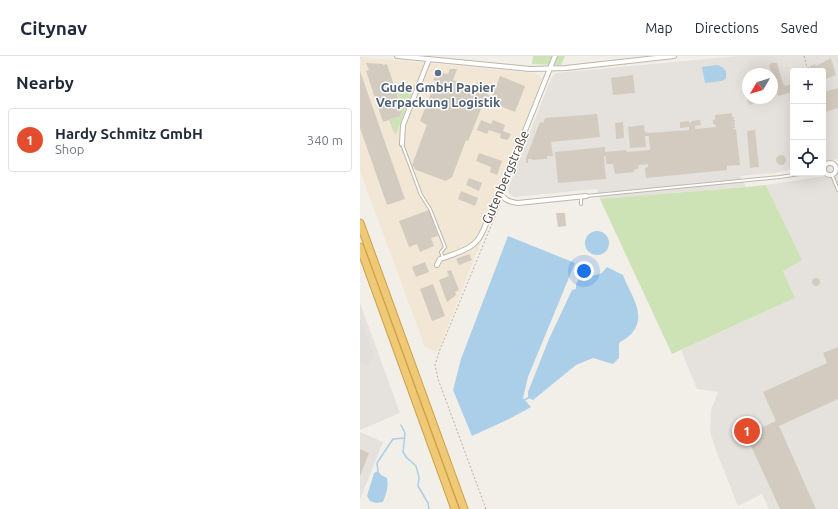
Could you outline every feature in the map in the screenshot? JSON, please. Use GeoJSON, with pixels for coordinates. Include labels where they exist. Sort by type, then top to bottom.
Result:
{"type":"FeatureCollection","features":[{"type":"Feature","properties":{"kind":"highway"},"geometry":{"type":"LineString","coordinates":[[360,223],[464,509]]}},
{"type":"Feature","properties":{"kind":"highway"},"geometry":{"type":"LineString","coordinates":[[360,247],[456,509]]}},
{"type":"Feature","properties":{"kind":"street"},"geometry":{"type":"LineString","coordinates":[[397,56],[530,69],[550,69],[674,56]]}},
{"type":"Feature","properties":{"kind":"street","name":"Gutenbergstraße"},"geometry":{"type":"LineString","coordinates":[[437,265],[440,259],[470,246],[479,239],[492,207],[498,198],[555,56]]}},
{"type":"Feature","properties":{"kind":"street"},"geometry":{"type":"LineString","coordinates":[[402,144],[403,125],[429,59]]}},
{"type":"Feature","properties":{"kind":"street"},"geometry":{"type":"LineString","coordinates":[[826,164],[830,162],[834,163],[837,167],[836,172],[832,175],[826,174]]}},
{"type":"Feature","properties":{"kind":"street"},"geometry":{"type":"LineString","coordinates":[[500,192],[502,197],[509,202],[518,203],[586,196]]}},
{"type":"Feature","properties":{"kind":"lane"},"geometry":{"type":"LineString","coordinates":[[402,144],[421,195],[430,209],[445,247],[441,252],[443,258]]}},
{"type":"Feature","properties":{"kind":"lane"},"geometry":{"type":"LineString","coordinates":[[586,196],[790,175]]}},
{"type":"Feature","properties":{"kind":"lane"},"geometry":{"type":"LineString","coordinates":[[832,175],[838,190]]}},
{"type":"Feature","properties":{"kind":"lane"},"geometry":{"type":"LineString","coordinates":[[581,196],[581,204]]}},
{"type":"Feature","properties":{"kind":"path"},"geometry":{"type":"LineString","coordinates":[[804,56],[807,67],[809,68]]}},
{"type":"Feature","properties":{"kind":"path"},"geometry":{"type":"LineString","coordinates":[[486,509],[438,378],[436,365],[439,352],[500,206],[502,197]]}},
{"type":"Feature","properties":{"kind":"shaded area"},"geometry":{"type":"Polygon","coordinates":[[[738,56],[838,56],[838,159],[826,162],[826,68],[790,68],[790,170],[775,173],[740,176],[746,187],[600,199],[597,189],[514,197],[509,193],[508,189],[552,77],[556,73],[738,56]]]}},
{"type":"Feature","properties":{"kind":"shaded area"},"geometry":{"type":"Polygon","coordinates":[[[360,57],[535,73],[540,76],[542,80],[499,185],[484,234],[438,352],[425,347],[360,171],[360,57]]]}},
{"type":"Feature","properties":{"kind":"shaded area"},"geometry":{"type":"Polygon","coordinates":[[[838,174],[838,509],[769,509],[762,494],[738,506],[715,448],[710,430],[711,410],[718,392],[697,389],[681,350],[795,298],[783,271],[801,258],[766,185],[838,174]]]}},
{"type":"Feature","properties":{"kind":"shaded area"},"geometry":{"type":"Polygon","coordinates":[[[360,303],[400,413],[360,430],[360,303]]]}},
{"type":"Feature","properties":{"kind":"shaded area"},"geometry":{"type":"Polygon","coordinates":[[[360,317],[374,354],[368,366],[360,363],[360,317]]]}},
{"type":"Feature","properties":{"kind":"shaded area"},"geometry":{"type":"Polygon","coordinates":[[[360,432],[383,442],[360,500],[360,432]]]}},
{"type":"Feature","properties":{"kind":"green space"},"geometry":{"type":"Polygon","coordinates":[[[533,56],[565,56],[561,65],[532,64],[533,56]]]}},
{"type":"Feature","properties":{"kind":"green space"},"geometry":{"type":"Polygon","coordinates":[[[415,85],[396,134],[394,133],[389,120],[400,116],[403,109],[396,90],[415,85]]]}},
{"type":"Feature","properties":{"kind":"green space"},"geometry":{"type":"Polygon","coordinates":[[[766,185],[802,260],[783,271],[795,298],[672,354],[600,199],[766,185]]]}},
{"type":"Feature","properties":{"kind":"water"},"geometry":{"type":"Polygon","coordinates":[[[717,65],[726,71],[726,79],[705,83],[702,67],[717,65]]]}},
{"type":"Feature","properties":{"kind":"water"},"geometry":{"type":"Polygon","coordinates":[[[597,231],[602,232],[608,238],[608,248],[602,254],[597,255],[592,254],[586,248],[585,243],[586,238],[592,232],[597,231]]]}},
{"type":"Feature","properties":{"kind":"water"},"geometry":{"type":"Polygon","coordinates":[[[508,236],[575,263],[528,377],[523,398],[531,407],[472,436],[453,390],[461,359],[508,236]]]}},
{"type":"Feature","properties":{"kind":"water"},"geometry":{"type":"Polygon","coordinates":[[[607,267],[623,275],[638,311],[636,326],[628,337],[619,343],[619,358],[613,364],[593,358],[576,365],[533,400],[528,398],[528,392],[549,339],[572,290],[576,289],[576,284],[580,277],[602,273],[607,267]]]}},
{"type":"Feature","properties":{"kind":"water"},"geometry":{"type":"Polygon","coordinates":[[[378,471],[381,475],[387,478],[388,484],[383,502],[376,503],[370,501],[367,496],[374,473],[378,471]]]}},
{"type":"Feature","properties":{"kind":"building"},"geometry":{"type":"Polygon","coordinates":[[[831,58],[836,75],[826,79],[826,68],[810,68],[810,66],[815,64],[816,66],[831,58]]]}},
{"type":"Feature","properties":{"kind":"building"},"geometry":{"type":"Polygon","coordinates":[[[366,63],[387,64],[402,110],[400,116],[383,122],[366,71],[369,70],[366,63]]]}},
{"type":"Feature","properties":{"kind":"building"},"geometry":{"type":"Polygon","coordinates":[[[772,63],[777,63],[783,84],[786,86],[790,84],[790,93],[778,96],[778,68],[770,68],[769,65],[772,63]]]}},
{"type":"Feature","properties":{"kind":"building"},"geometry":{"type":"Polygon","coordinates":[[[438,68],[442,70],[443,73],[448,74],[450,69],[457,69],[453,80],[475,89],[477,82],[490,87],[487,94],[492,97],[500,76],[525,86],[515,112],[490,102],[491,99],[486,97],[468,141],[466,140],[452,177],[446,181],[416,170],[412,165],[427,125],[420,121],[436,81],[433,80],[436,76],[435,72],[438,68]]]}},
{"type":"Feature","properties":{"kind":"building"},"geometry":{"type":"Polygon","coordinates":[[[360,71],[405,199],[387,205],[360,128],[360,71]]]}},
{"type":"Feature","properties":{"kind":"building"},"geometry":{"type":"Polygon","coordinates":[[[633,75],[635,93],[613,95],[611,78],[633,75]]]}},
{"type":"Feature","properties":{"kind":"building"},"geometry":{"type":"Polygon","coordinates":[[[838,88],[838,108],[826,112],[826,104],[826,91],[838,88]]]}},
{"type":"Feature","properties":{"kind":"building"},"geometry":{"type":"Polygon","coordinates":[[[732,113],[732,117],[734,117],[733,120],[735,120],[735,122],[733,122],[735,125],[733,125],[735,128],[733,128],[734,130],[736,129],[740,165],[727,166],[727,170],[646,178],[645,168],[648,167],[648,164],[638,165],[639,168],[634,170],[634,172],[615,174],[613,164],[606,164],[606,156],[604,157],[606,179],[558,183],[555,152],[605,147],[605,152],[650,150],[649,136],[645,136],[646,147],[630,148],[628,127],[644,125],[645,132],[649,133],[689,130],[689,127],[680,128],[680,122],[689,121],[689,123],[700,120],[701,125],[695,126],[695,129],[716,127],[715,124],[713,124],[715,115],[732,113]]]}},
{"type":"Feature","properties":{"kind":"building"},"geometry":{"type":"Polygon","coordinates":[[[597,114],[600,137],[551,142],[553,156],[547,156],[547,159],[528,159],[528,163],[526,163],[526,158],[540,122],[543,123],[545,118],[597,114]]]}},
{"type":"Feature","properties":{"kind":"building"},"geometry":{"type":"Polygon","coordinates":[[[481,120],[491,124],[493,120],[505,125],[503,131],[511,134],[509,138],[507,140],[500,138],[501,134],[489,130],[487,134],[477,130],[481,120]]]}},
{"type":"Feature","properties":{"kind":"building"},"geometry":{"type":"Polygon","coordinates":[[[623,122],[624,138],[616,139],[615,123],[623,122]]]}},
{"type":"Feature","properties":{"kind":"building"},"geometry":{"type":"Polygon","coordinates":[[[755,130],[759,167],[750,168],[747,131],[755,130]]]}},
{"type":"Feature","properties":{"kind":"building"},"geometry":{"type":"Polygon","coordinates":[[[479,153],[502,161],[497,175],[490,172],[491,167],[476,161],[479,153]]]}},
{"type":"Feature","properties":{"kind":"building"},"geometry":{"type":"Polygon","coordinates":[[[779,155],[783,155],[785,156],[785,164],[779,165],[776,162],[776,158],[779,155]]]}},
{"type":"Feature","properties":{"kind":"building"},"geometry":{"type":"Polygon","coordinates":[[[469,178],[482,183],[479,191],[466,185],[469,178]]]}},
{"type":"Feature","properties":{"kind":"building"},"geometry":{"type":"Polygon","coordinates":[[[461,191],[478,198],[475,206],[458,199],[461,191]]]}},
{"type":"Feature","properties":{"kind":"building"},"geometry":{"type":"Polygon","coordinates":[[[429,210],[438,236],[431,238],[434,246],[420,252],[417,244],[409,247],[399,221],[429,210]]]}},
{"type":"Feature","properties":{"kind":"building"},"geometry":{"type":"Polygon","coordinates":[[[556,213],[565,213],[566,226],[558,227],[556,213]]]}},
{"type":"Feature","properties":{"kind":"building"},"geometry":{"type":"Polygon","coordinates":[[[469,254],[472,260],[459,265],[456,259],[469,254]]]}},
{"type":"Feature","properties":{"kind":"building"},"geometry":{"type":"Polygon","coordinates":[[[425,262],[429,272],[416,277],[412,267],[425,262]]]}},
{"type":"Feature","properties":{"kind":"building"},"geometry":{"type":"Polygon","coordinates":[[[451,270],[459,290],[455,292],[456,295],[447,302],[439,280],[449,276],[447,271],[451,270]]]}},
{"type":"Feature","properties":{"kind":"building"},"geometry":{"type":"Polygon","coordinates":[[[816,278],[819,279],[819,285],[816,286],[813,285],[812,282],[813,279],[816,278]]]}},
{"type":"Feature","properties":{"kind":"building"},"geometry":{"type":"Polygon","coordinates":[[[433,284],[445,316],[432,321],[420,289],[433,284]]]}},
{"type":"Feature","properties":{"kind":"building"},"geometry":{"type":"Polygon","coordinates":[[[838,347],[838,399],[779,426],[816,509],[780,509],[746,435],[776,421],[763,392],[827,363],[823,353],[838,347]]]}},
{"type":"Feature","properties":{"kind":"building"},"geometry":{"type":"Polygon","coordinates":[[[360,449],[369,453],[360,476],[360,449]]]}},
{"type":"Feature","properties":{"kind":"waterway"},"geometry":{"type":"LineString","coordinates":[[523,401],[528,398]]}},
{"type":"Feature","properties":{"kind":"waterway"},"geometry":{"type":"LineString","coordinates":[[401,425],[405,433],[403,452],[416,466],[419,477],[418,486],[428,503],[429,509]]}},
{"type":"Feature","properties":{"kind":"waterway"},"geometry":{"type":"LineString","coordinates":[[378,471],[377,463],[393,439],[405,438]]}},
{"type":"Feature","properties":{"kind":"place","name":"Gude GmbH Papier Verpackung Logistik"},"geometry":{"type":"Point","coordinates":[438,73]}},
{"type":"Feature","properties":{"kind":"place","name":"Hardy Schmitz GmbH"},"geometry":{"type":"Point","coordinates":[747,431]}}]}
